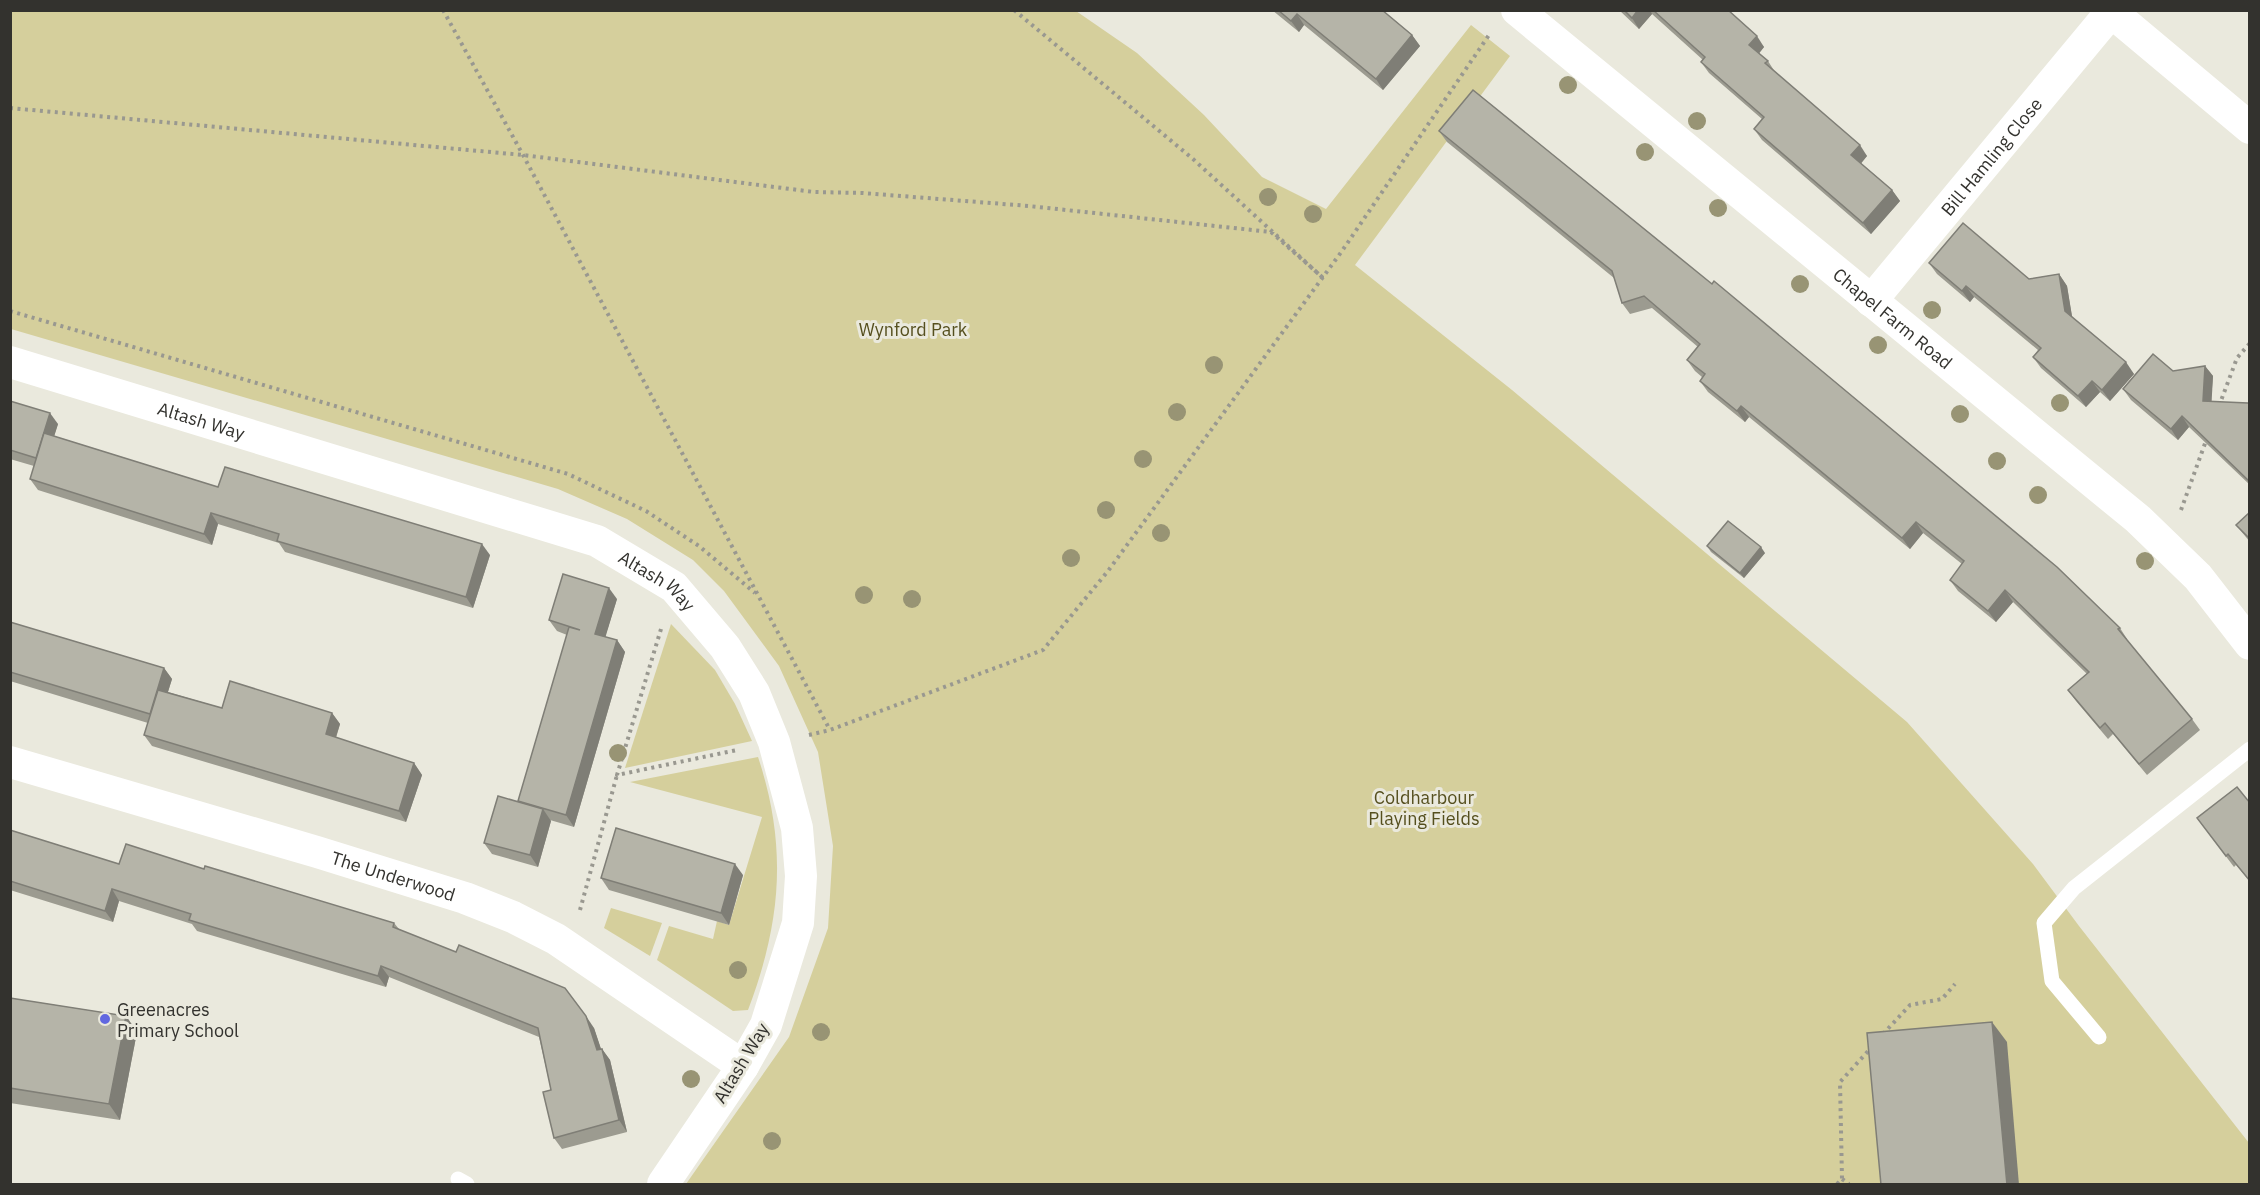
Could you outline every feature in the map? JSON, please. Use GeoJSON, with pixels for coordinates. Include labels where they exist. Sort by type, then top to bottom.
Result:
{"type":"FeatureCollection","features":[{"type":"Feature","properties":{"kind":"street","name":"Bill Hamling Close"},"geometry":{"type":"LineString","coordinates":[[1871,301],[2110,11],[2250,128]]}},
{"type":"Feature","properties":{"kind":"street","name":"Chapel Farm Road"},"geometry":{"type":"LineString","coordinates":[[1506,19],[1871,301],[2138,519],[2198,577],[2250,644]]}},
{"type":"Feature","properties":{"kind":"street","name":"Altash Way"},"geometry":{"type":"LineString","coordinates":[[10,362],[597,541],[674,586],[725,647],[754,693],[774,742],[797,828],[801,876],[798,922],[766,1025],[743,1066],[663,1185]]}},
{"type":"Feature","properties":{"kind":"street","name":"The Underwood"},"geometry":{"type":"LineString","coordinates":[[10,762],[465,898],[513,917],[569,948],[743,1066]]}},
{"type":"Feature","properties":{"kind":"lane"},"geometry":{"type":"LineString","coordinates":[[2099,1037],[2052,981],[2044,923],[2074,888],[2250,749]]}},
{"type":"Feature","properties":{"kind":"path"},"geometry":{"type":"LineString","coordinates":[[443,10],[523,154],[830,730]]}},
{"type":"Feature","properties":{"kind":"path"},"geometry":{"type":"LineString","coordinates":[[1014,10],[1194,159],[1322,277]]}},
{"type":"Feature","properties":{"kind":"path"},"geometry":{"type":"LineString","coordinates":[[617,775],[830,730],[1043,650],[1108,571],[1342,251],[1506,19]]}},
{"type":"Feature","properties":{"kind":"path"},"geometry":{"type":"LineString","coordinates":[[10,108],[523,154],[814,192],[863,193],[1029,206],[1271,232],[1322,277]]}},
{"type":"Feature","properties":{"kind":"path"},"geometry":{"type":"LineString","coordinates":[[10,311],[568,474],[646,511],[699,546],[758,595]]}},
{"type":"Feature","properties":{"kind":"path"},"geometry":{"type":"LineString","coordinates":[[2217,411],[2237,358],[2250,343]]}},
{"type":"Feature","properties":{"kind":"path"},"geometry":{"type":"LineString","coordinates":[[2167,548],[2210,432]]}},
{"type":"Feature","properties":{"kind":"path"},"geometry":{"type":"LineString","coordinates":[[569,948],[617,775],[674,586]]}},
{"type":"Feature","properties":{"kind":"path"},"geometry":{"type":"LineString","coordinates":[[1879,1039],[1910,1005],[1942,999],[1954,984]]}},
{"type":"Feature","properties":{"kind":"path"},"geometry":{"type":"LineString","coordinates":[[1838,1185],[1842,1179],[1840,1082],[1871,1048]]}},
{"type":"Feature","properties":{"kind":"path"},"geometry":{"type":"LineString","coordinates":[[1842,1179],[1849,1185]]}},
{"type":"Feature","properties":{"kind":"green space"},"geometry":{"type":"Polygon","coordinates":[[[10,11],[1076,11],[1137,53],[1204,115],[1262,177],[1326,209],[1471,25],[1510,56],[1355,265],[1512,390],[1907,722],[2033,864],[2249,1143],[2249,1184],[686,1184],[789,1037],[828,928],[833,846],[818,752],[779,666],[724,591],[693,560],[627,519],[558,489],[11,329],[10,11]]]}},
{"type":"Feature","properties":{"kind":"green space"},"geometry":{"type":"Polygon","coordinates":[[[671,624],[715,670],[735,704],[752,741],[625,768],[671,624]]]}},
{"type":"Feature","properties":{"kind":"green space"},"geometry":{"type":"Polygon","coordinates":[[[758,757],[768,790],[774,822],[777,885],[768,946],[748,1010],[733,1011],[657,960],[669,926],[713,939],[717,921],[729,925],[762,817],[630,782],[758,757]]]}},
{"type":"Feature","properties":{"kind":"green space"},"geometry":{"type":"Polygon","coordinates":[[[611,908],[662,923],[650,956],[604,928],[611,908]]]}},
{"type":"Feature","properties":{"kind":"building"},"geometry":{"type":"Polygon","coordinates":[[[1278,10],[1382,10],[1412,35],[1376,79],[1297,14],[1291,21],[1278,10]]]}},
{"type":"Feature","properties":{"kind":"building"},"geometry":{"type":"Polygon","coordinates":[[[1624,10],[1638,10],[1632,18],[1624,10]]]}},
{"type":"Feature","properties":{"kind":"building"},"geometry":{"type":"Polygon","coordinates":[[[1653,10],[1728,10],[1757,36],[1749,45],[1768,61],[1765,63],[1860,145],[1851,155],[1892,190],[1863,223],[1754,129],[1764,117],[1701,62],[1705,57],[1653,10]]]}},
{"type":"Feature","properties":{"kind":"building"},"geometry":{"type":"Polygon","coordinates":[[[1473,90],[1712,284],[1714,281],[2057,567],[2120,628],[2118,629],[2192,719],[2139,764],[2105,723],[2100,728],[2068,690],[2089,672],[2005,590],[1988,611],[1950,580],[1964,561],[1916,522],[1902,538],[1741,406],[1737,411],[1700,381],[1705,374],[1687,360],[1700,344],[1644,296],[1622,303],[1612,271],[1439,131],[1473,90]]]}},
{"type":"Feature","properties":{"kind":"building"},"geometry":{"type":"Polygon","coordinates":[[[1963,223],[2029,279],[2059,274],[2065,311],[2126,362],[2102,390],[2092,381],[2078,396],[2033,357],[2041,348],[1966,286],[1962,291],[1929,263],[1963,223]]]}},
{"type":"Feature","properties":{"kind":"building"},"geometry":{"type":"Polygon","coordinates":[[[2153,354],[2173,371],[2205,366],[2203,401],[2250,404],[2250,482],[2182,416],[2171,429],[2123,389],[2153,354]]]}},
{"type":"Feature","properties":{"kind":"building"},"geometry":{"type":"Polygon","coordinates":[[[10,401],[50,413],[36,458],[10,450],[10,401]]]}},
{"type":"Feature","properties":{"kind":"building"},"geometry":{"type":"Polygon","coordinates":[[[44,433],[218,487],[225,467],[482,544],[466,597],[277,541],[279,534],[211,513],[204,534],[30,479],[44,433]]]}},
{"type":"Feature","properties":{"kind":"building"},"geometry":{"type":"Polygon","coordinates":[[[2250,512],[2250,539],[2236,525],[2250,512]]]}},
{"type":"Feature","properties":{"kind":"building"},"geometry":{"type":"Polygon","coordinates":[[[1728,521],[1761,547],[1740,573],[1707,546],[1728,521]]]}},
{"type":"Feature","properties":{"kind":"building"},"geometry":{"type":"Polygon","coordinates":[[[563,574],[609,588],[595,634],[617,640],[566,815],[518,801],[569,627],[580,630],[549,620],[563,574]]]}},
{"type":"Feature","properties":{"kind":"building"},"geometry":{"type":"Polygon","coordinates":[[[10,622],[164,668],[150,714],[10,672],[10,622]]]}},
{"type":"Feature","properties":{"kind":"building"},"geometry":{"type":"Polygon","coordinates":[[[230,681],[332,713],[326,734],[414,763],[399,811],[144,735],[158,690],[222,708],[230,681]]]}},
{"type":"Feature","properties":{"kind":"building"},"geometry":{"type":"Polygon","coordinates":[[[2237,787],[2250,803],[2250,881],[2228,854],[2226,856],[2197,818],[2237,787]]]}},
{"type":"Feature","properties":{"kind":"building"},"geometry":{"type":"Polygon","coordinates":[[[498,796],[543,809],[530,855],[484,843],[498,796]]]}},
{"type":"Feature","properties":{"kind":"building"},"geometry":{"type":"Polygon","coordinates":[[[616,828],[735,864],[721,913],[601,878],[616,828]]]}},
{"type":"Feature","properties":{"kind":"building"},"geometry":{"type":"Polygon","coordinates":[[[10,830],[119,864],[126,844],[204,869],[205,866],[394,923],[393,927],[456,952],[459,945],[565,988],[586,1016],[597,1050],[602,1049],[619,1120],[554,1138],[543,1092],[551,1090],[538,1028],[381,966],[378,976],[189,920],[191,914],[112,889],[105,911],[10,881],[10,830]]]}},
{"type":"Feature","properties":{"kind":"building"},"geometry":{"type":"Polygon","coordinates":[[[10,998],[126,1016],[109,1104],[10,1088],[10,998]]]}},
{"type":"Feature","properties":{"kind":"building"},"geometry":{"type":"Polygon","coordinates":[[[1992,1022],[2007,1185],[1881,1185],[1867,1033],[1992,1022]]]}},
{"type":"Feature","properties":{"kind":"place","name":"Greenacres Primary School"},"geometry":{"type":"Point","coordinates":[105,1019]}},
{"type":"Feature","properties":{"kind":"park label","name":"Wynford Park"},"geometry":{"type":"Point","coordinates":[913,329]}},
{"type":"Feature","properties":{"kind":"park label","name":"Coldharbour Playing Fields"},"geometry":{"type":"Point","coordinates":[1424,807]}}]}
